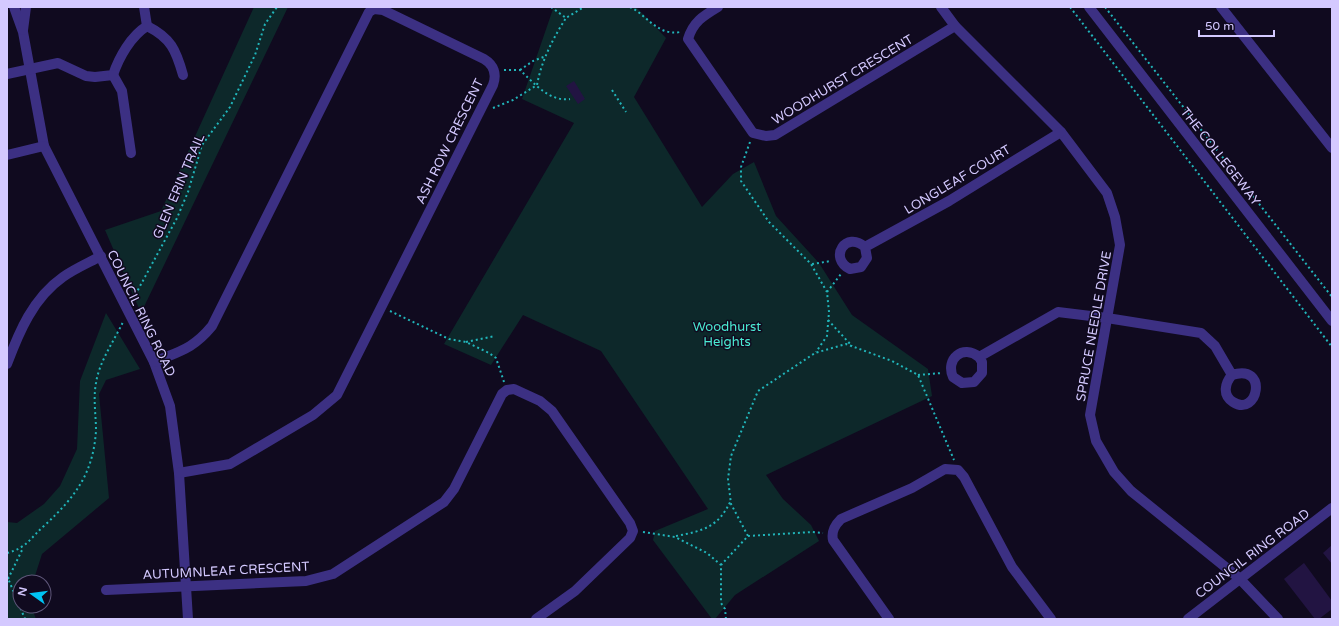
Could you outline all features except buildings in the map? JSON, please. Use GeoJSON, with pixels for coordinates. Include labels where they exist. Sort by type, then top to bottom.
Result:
{"type":"FeatureCollection","features":[{"type":"Feature","properties":{"kind":"street","name":"COUNCIL RING ROAD"},"geometry":{"type":"LineString","coordinates":[[14,7],[23,32],[44,146],[101,256],[127,312],[154,362],[170,406],[179,473],[188,619]]}},
{"type":"Feature","properties":{"kind":"street","name":"COUNCIL RING ROAD"},"geometry":{"type":"LineString","coordinates":[[23,32],[26,7]]}},
{"type":"Feature","properties":{"kind":"street"},"geometry":{"type":"LineString","coordinates":[[144,7],[148,26]]}},
{"type":"Feature","properties":{"kind":"street"},"geometry":{"type":"LineString","coordinates":[[718,7],[699,18],[691,29],[688,39],[753,133]]}},
{"type":"Feature","properties":{"kind":"street","name":"SPRUCE NEEDLE DRIVE"},"geometry":{"type":"LineString","coordinates":[[941,7],[955,26],[1061,132],[1107,193],[1115,217],[1120,245],[1090,415],[1096,441],[1114,472],[1131,491],[1239,578],[1278,619]]}},
{"type":"Feature","properties":{"kind":"street","name":"THE COLLEGEWAY"},"geometry":{"type":"LineString","coordinates":[[1089,7],[1332,321]]}},
{"type":"Feature","properties":{"kind":"street"},"geometry":{"type":"LineString","coordinates":[[1221,7],[1328,135],[1332,148]]}},
{"type":"Feature","properties":{"kind":"street","name":"ASH ROW CRESCENT"},"geometry":{"type":"LineString","coordinates":[[154,362],[190,347],[200,340],[212,326],[369,12],[374,9],[383,10],[484,59],[491,64],[494,70],[494,82],[337,395],[319,410],[230,464],[179,473]]}},
{"type":"Feature","properties":{"kind":"street"},"geometry":{"type":"LineString","coordinates":[[131,152],[122,91],[113,75],[117,64],[138,32],[148,26]]}},
{"type":"Feature","properties":{"kind":"street"},"geometry":{"type":"LineString","coordinates":[[148,26],[160,32],[169,42],[177,54],[183,75]]}},
{"type":"Feature","properties":{"kind":"street","name":"WOODHURST CRESCENT"},"geometry":{"type":"LineString","coordinates":[[753,133],[766,136],[775,135],[955,26]]}},
{"type":"Feature","properties":{"kind":"street"},"geometry":{"type":"LineString","coordinates":[[7,74],[58,63],[86,76],[95,77],[113,75]]}},
{"type":"Feature","properties":{"kind":"street","name":"LONGLEAF COURT"},"geometry":{"type":"LineString","coordinates":[[865,247],[949,201],[1061,132]]}},
{"type":"Feature","properties":{"kind":"street"},"geometry":{"type":"LineString","coordinates":[[7,155],[44,146]]}},
{"type":"Feature","properties":{"kind":"street"},"geometry":{"type":"LineString","coordinates":[[853,241],[860,242],[865,247],[868,258],[861,267],[850,269],[841,262],[839,255],[841,248],[846,243],[853,241]]}},
{"type":"Feature","properties":{"kind":"street"},"geometry":{"type":"LineString","coordinates":[[7,364],[17,337],[38,300],[62,277],[101,256]]}},
{"type":"Feature","properties":{"kind":"street"},"geometry":{"type":"LineString","coordinates":[[979,356],[1058,312],[1201,333],[1215,346],[1232,375]]}},
{"type":"Feature","properties":{"kind":"street"},"geometry":{"type":"LineString","coordinates":[[969,351],[979,356],[982,362],[982,373],[974,382],[962,383],[957,381],[950,372],[951,361],[959,353],[969,351]]}},
{"type":"Feature","properties":{"kind":"street"},"geometry":{"type":"LineString","coordinates":[[507,390],[514,388],[540,401],[552,412],[630,523],[633,531],[630,538],[575,591],[536,619]]}},
{"type":"Feature","properties":{"kind":"street","name":"AUTUMNLEAF CRESCENT"},"geometry":{"type":"LineString","coordinates":[[106,590],[306,581],[333,574],[444,502],[454,489],[502,394],[507,390]]}},
{"type":"Feature","properties":{"kind":"street"},"geometry":{"type":"LineString","coordinates":[[889,619],[833,540],[832,534],[835,525],[841,518],[912,488],[945,469],[958,470],[964,478],[1012,567],[1051,619]]}},
{"type":"Feature","properties":{"kind":"street","name":"COUNCIL RING ROAD"},"geometry":{"type":"LineString","coordinates":[[1188,619],[1239,578],[1332,508]]}},
{"type":"Feature","properties":{"kind":"path","name":"GLEN ERIN TRAIL"},"geometry":{"type":"LineString","coordinates":[[7,554],[24,547],[37,531],[63,509],[82,484],[89,469],[94,441],[94,396],[97,378],[127,312],[177,218],[188,192],[202,145],[230,107],[255,55],[265,24],[277,7]]}},
{"type":"Feature","properties":{"kind":"path"},"geometry":{"type":"LineString","coordinates":[[551,7],[566,18]]}},
{"type":"Feature","properties":{"kind":"path"},"geometry":{"type":"LineString","coordinates":[[537,85],[539,71],[559,29],[566,18],[584,7]]}},
{"type":"Feature","properties":{"kind":"path"},"geometry":{"type":"LineString","coordinates":[[631,7],[639,11],[654,27],[673,33],[691,29]]}},
{"type":"Feature","properties":{"kind":"path"},"geometry":{"type":"LineString","coordinates":[[1070,7],[1332,347]]}},
{"type":"Feature","properties":{"kind":"path"},"geometry":{"type":"LineString","coordinates":[[1105,7],[1332,297]]}},
{"type":"Feature","properties":{"kind":"path"},"geometry":{"type":"LineString","coordinates":[[494,70],[520,70],[533,61],[546,56]]}},
{"type":"Feature","properties":{"kind":"path"},"geometry":{"type":"LineString","coordinates":[[520,70],[551,97],[560,100],[570,99]]}},
{"type":"Feature","properties":{"kind":"path"},"geometry":{"type":"LineString","coordinates":[[478,113],[512,100],[537,85]]}},
{"type":"Feature","properties":{"kind":"path"},"geometry":{"type":"LineString","coordinates":[[612,90],[626,112]]}},
{"type":"Feature","properties":{"kind":"path"},"geometry":{"type":"LineString","coordinates":[[753,133],[742,163],[741,181],[769,222],[811,264],[827,292],[827,336],[815,353]]}},
{"type":"Feature","properties":{"kind":"path"},"geometry":{"type":"LineString","coordinates":[[811,264],[832,261],[841,262],[841,275],[827,292]]}},
{"type":"Feature","properties":{"kind":"path"},"geometry":{"type":"LineString","coordinates":[[381,307],[449,339],[466,342],[489,353],[496,358],[507,390]]}},
{"type":"Feature","properties":{"kind":"path"},"geometry":{"type":"LineString","coordinates":[[828,320],[853,347]]}},
{"type":"Feature","properties":{"kind":"path"},"geometry":{"type":"LineString","coordinates":[[466,342],[495,336]]}},
{"type":"Feature","properties":{"kind":"path"},"geometry":{"type":"LineString","coordinates":[[748,536],[731,504],[728,479],[731,456],[758,391],[815,353],[846,344],[892,361],[918,375],[950,372]]}},
{"type":"Feature","properties":{"kind":"path"},"geometry":{"type":"LineString","coordinates":[[918,375],[958,470]]}},
{"type":"Feature","properties":{"kind":"path"},"geometry":{"type":"LineString","coordinates":[[675,537],[702,532],[719,519],[731,500]]}},
{"type":"Feature","properties":{"kind":"path"},"geometry":{"type":"LineString","coordinates":[[633,531],[675,537],[707,553],[721,565]]}},
{"type":"Feature","properties":{"kind":"path"},"geometry":{"type":"LineString","coordinates":[[726,619],[725,609],[721,603],[721,565],[748,536],[812,532],[832,534]]}},
{"type":"Feature","properties":{"kind":"path"},"geometry":{"type":"LineString","coordinates":[[24,547],[8,578],[25,619]]}},
{"type":"Feature","properties":{"kind":"green space"},"geometry":{"type":"Polygon","coordinates":[[[254,7],[288,7],[141,313],[105,230],[161,211],[254,7]]]}},
{"type":"Feature","properties":{"kind":"green space","name":"Woodhurst Heights"},"geometry":{"type":"Polygon","coordinates":[[[556,7],[636,7],[666,38],[634,97],[702,207],[733,174],[754,162],[776,216],[819,263],[852,315],[928,369],[932,396],[766,475],[783,499],[811,525],[819,541],[735,595],[715,619],[712,619],[653,540],[655,531],[708,509],[601,351],[523,315],[491,365],[444,344],[574,123],[522,99],[553,9],[556,7]]]}},
{"type":"Feature","properties":{"kind":"green space"},"geometry":{"type":"Polygon","coordinates":[[[106,313],[140,369],[106,380],[99,394],[109,498],[42,554],[36,574],[12,574],[12,614],[34,614],[36,619],[7,619],[7,522],[17,523],[44,504],[60,486],[77,449],[80,381],[106,313]]]}}]}
